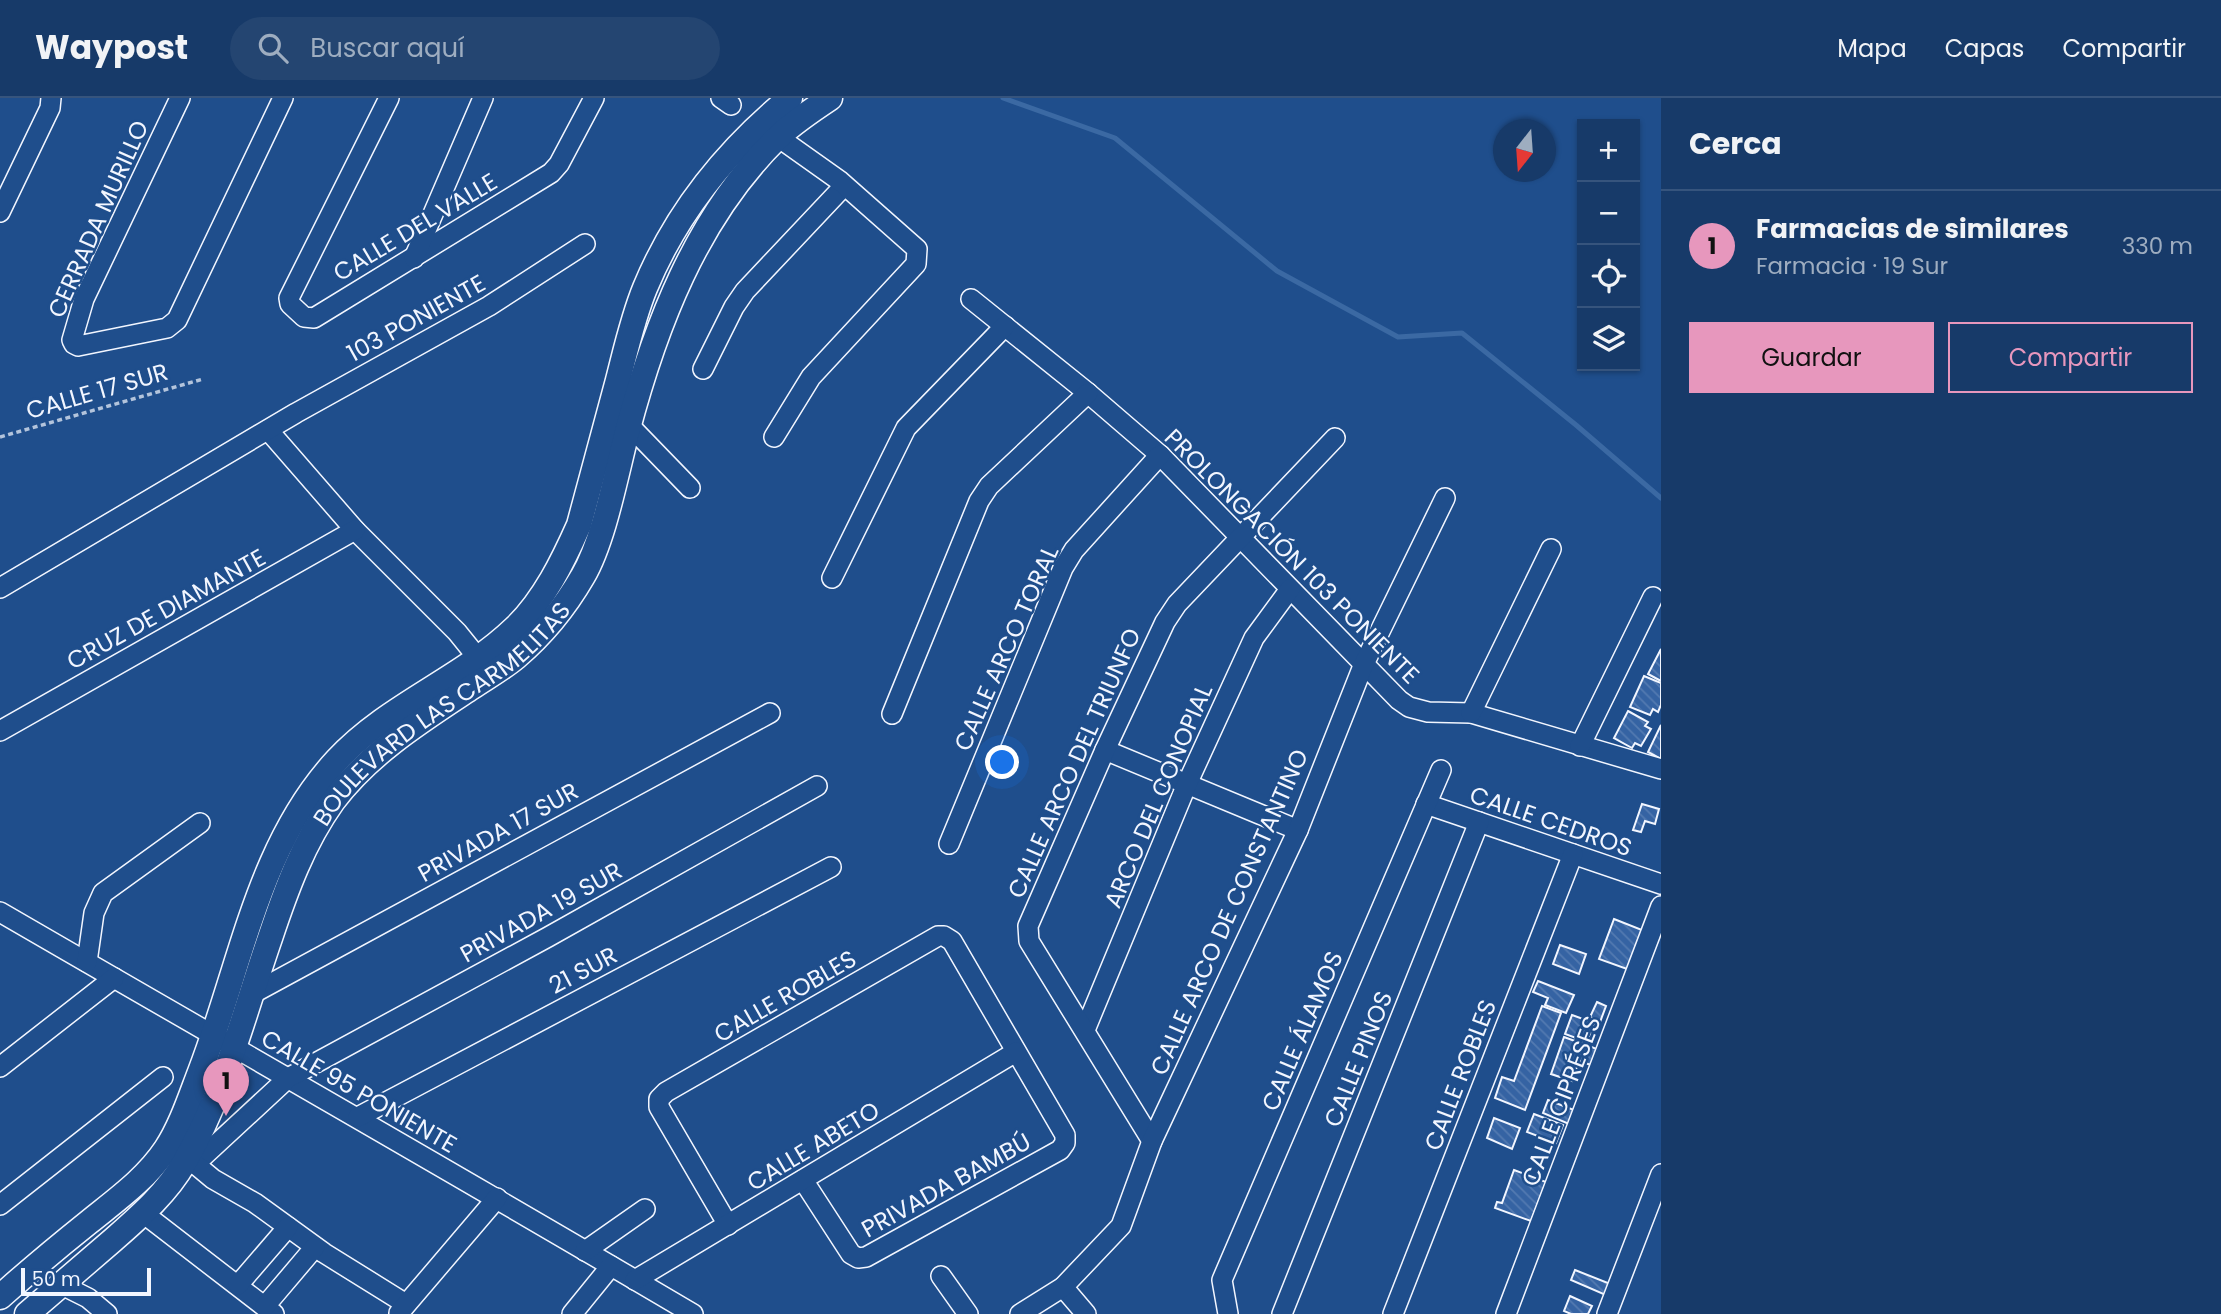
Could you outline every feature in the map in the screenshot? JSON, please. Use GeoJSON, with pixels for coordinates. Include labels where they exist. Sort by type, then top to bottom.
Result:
{"type":"FeatureCollection","features":[{"type":"Feature","properties":{"kind":"main road","name":"BOULEVARD LAS CARMELITAS"},"geometry":{"type":"LineString","coordinates":[[0,1297],[136,1183],[152,1168],[166,1148],[250,995],[293,873],[310,836],[334,801],[367,764],[402,735],[514,658],[579,525],[634,324],[660,255],[698,194],[758,124],[790,98]]}},
{"type":"Feature","properties":{"kind":"main road","name":"BOULEVARD LAS CARMELITAS"},"geometry":{"type":"LineString","coordinates":[[44,1299],[143,1213],[190,1164],[208,1113],[262,888],[275,852],[293,818],[338,759],[376,726],[478,658],[558,614],[585,574],[594,553],[656,336],[680,276],[714,216],[735,186],[778,137],[830,98]]}},
{"type":"Feature","properties":{"kind":"main road"},"geometry":{"type":"LineString","coordinates":[[23,1276],[44,1299]]}},
{"type":"Feature","properties":{"kind":"street"},"geometry":{"type":"LineString","coordinates":[[0,212],[50,108],[51,98]]}},
{"type":"Feature","properties":{"kind":"street","name":"CERRADA MURILLO"},"geometry":{"type":"LineString","coordinates":[[180,98],[84,299],[72,340],[78,346],[167,328],[177,320],[283,98]]}},
{"type":"Feature","properties":{"kind":"street","name":"CALLE DEL VALLE"},"geometry":{"type":"LineString","coordinates":[[389,98],[289,298],[289,304],[304,317],[314,318],[551,173],[559,164],[594,98]]}},
{"type":"Feature","properties":{"kind":"street"},"geometry":{"type":"LineString","coordinates":[[414,258],[483,98]]}},
{"type":"Feature","properties":{"kind":"street"},"geometry":{"type":"LineString","coordinates":[[774,437],[811,377],[916,264],[917,249],[844,186],[778,137]]}},
{"type":"Feature","properties":{"kind":"street"},"geometry":{"type":"LineString","coordinates":[[703,369],[734,307],[746,291],[844,186]]}},
{"type":"Feature","properties":{"kind":"street","name":"103 PONIENTE"},"geometry":{"type":"LineString","coordinates":[[0,588],[268,430],[489,306],[585,244]]}},
{"type":"Feature","properties":{"kind":"street","name":"PROLONGACIÓN 103 PONIENTE"},"geometry":{"type":"LineString","coordinates":[[971,299],[1160,455],[1363,666],[1409,707],[1428,712],[1471,713],[1661,769]]}},
{"type":"Feature","properties":{"kind":"street"},"geometry":{"type":"LineString","coordinates":[[832,578],[897,441],[906,428],[1005,326]]}},
{"type":"Feature","properties":{"kind":"street"},"geometry":{"type":"LineString","coordinates":[[892,714],[979,501],[989,486],[1088,393]]}},
{"type":"Feature","properties":{"kind":"street"},"geometry":{"type":"LineString","coordinates":[[629,425],[690,488]]}},
{"type":"Feature","properties":{"kind":"street"},"geometry":{"type":"LineString","coordinates":[[268,430],[355,530],[457,632],[478,658]]}},
{"type":"Feature","properties":{"kind":"street","name":"CALLE ARCO DEL TRIUNFO"},"geometry":{"type":"LineString","coordinates":[[1152,1141],[1029,942],[1028,926],[1165,622],[1177,604],[1335,438]]}},
{"type":"Feature","properties":{"kind":"street","name":"CALLE ARCO TORAL"},"geometry":{"type":"LineString","coordinates":[[948,844],[1063,568],[1074,550],[1160,455]]}},
{"type":"Feature","properties":{"kind":"street","name":"CALLE ARCO DE CONSTANTINO"},"geometry":{"type":"LineString","coordinates":[[1020,1314],[1063,1287],[1121,1226],[1152,1141],[1298,830],[1363,666],[1445,498]]}},
{"type":"Feature","properties":{"kind":"street","name":"CRUZ DE DIAMANTE"},"geometry":{"type":"LineString","coordinates":[[0,731],[355,530]]}},
{"type":"Feature","properties":{"kind":"street"},"geometry":{"type":"LineString","coordinates":[[1471,713],[1551,549]]}},
{"type":"Feature","properties":{"kind":"street","name":"ARCO DEL CONOPIAL"},"geometry":{"type":"LineString","coordinates":[[1085,1030],[1186,784],[1254,638],[1290,589]]}},
{"type":"Feature","properties":{"kind":"street"},"geometry":{"type":"LineString","coordinates":[[1580,746],[1653,597]]}},
{"type":"Feature","properties":{"kind":"street","name":"PRIVADA 17 SUR"},"geometry":{"type":"LineString","coordinates":[[250,995],[770,713]]}},
{"type":"Feature","properties":{"kind":"street"},"geometry":{"type":"LineString","coordinates":[[1105,751],[1298,830]]}},
{"type":"Feature","properties":{"kind":"street","name":"CALLE ÁLAMOS"},"geometry":{"type":"LineString","coordinates":[[1228,1314],[1222,1280],[1441,770]]}},
{"type":"Feature","properties":{"kind":"street","name":"PRIVADA 19 SUR"},"geometry":{"type":"LineString","coordinates":[[190,1164],[288,1079],[817,786]]}},
{"type":"Feature","properties":{"kind":"street","name":"CALLE CEDROS"},"geometry":{"type":"LineString","coordinates":[[1426,804],[1661,884]]}},
{"type":"Feature","properties":{"kind":"street","name":"CALLE PINOS"},"geometry":{"type":"LineString","coordinates":[[1282,1314],[1479,822]]}},
{"type":"Feature","properties":{"kind":"street"},"geometry":{"type":"LineString","coordinates":[[87,962],[94,913],[103,893],[200,823]]}},
{"type":"Feature","properties":{"kind":"street","name":"CALLE ROBLES"},"geometry":{"type":"LineString","coordinates":[[1393,1314],[1573,854]]}},
{"type":"Feature","properties":{"kind":"street","name":"21 SUR"},"geometry":{"type":"LineString","coordinates":[[358,1117],[831,867]]}},
{"type":"Feature","properties":{"kind":"street","name":"CALLE CIPRÉSES"},"geometry":{"type":"LineString","coordinates":[[1506,1314],[1661,906]]}},
{"type":"Feature","properties":{"kind":"street","name":"CALLE 95 PONIENTE"},"geometry":{"type":"LineString","coordinates":[[0,912],[224,1043],[358,1117],[692,1314]]}},
{"type":"Feature","properties":{"kind":"street","name":"CALLE ROBLES"},"geometry":{"type":"LineString","coordinates":[[728,1225],[659,1107],[659,1099],[666,1092],[938,936],[952,941],[1016,1052]]}},
{"type":"Feature","properties":{"kind":"street"},"geometry":{"type":"LineString","coordinates":[[0,1067],[114,978]]}},
{"type":"Feature","properties":{"kind":"street","name":"PRIVADA BAMBÚ"},"geometry":{"type":"LineString","coordinates":[[803,1180],[851,1254],[858,1258],[866,1257],[1059,1150],[1065,1143],[1065,1135],[1016,1052]]}},
{"type":"Feature","properties":{"kind":"street","name":"CALLE ABETO"},"geometry":{"type":"LineString","coordinates":[[635,1280],[1016,1052]]}},
{"type":"Feature","properties":{"kind":"street"},"geometry":{"type":"LineString","coordinates":[[3,1195],[163,1077]]}},
{"type":"Feature","properties":{"kind":"street"},"geometry":{"type":"LineString","coordinates":[[190,1164],[255,1203],[402,1309],[497,1198]]}},
{"type":"Feature","properties":{"kind":"street"},"geometry":{"type":"LineString","coordinates":[[1606,1314],[1661,1174]]}},
{"type":"Feature","properties":{"kind":"street"},"geometry":{"type":"LineString","coordinates":[[585,1251],[645,1209]]}},
{"type":"Feature","properties":{"kind":"street"},"geometry":{"type":"LineString","coordinates":[[143,1213],[269,1310],[315,1247]]}},
{"type":"Feature","properties":{"kind":"street"},"geometry":{"type":"LineString","coordinates":[[238,1285],[288,1227]]}},
{"type":"Feature","properties":{"kind":"street"},"geometry":{"type":"LineString","coordinates":[[572,1314],[611,1266]]}},
{"type":"Feature","properties":{"kind":"street"},"geometry":{"type":"LineString","coordinates":[[941,1276],[968,1314]]}},
{"type":"Feature","properties":{"kind":"street"},"geometry":{"type":"LineString","coordinates":[[1063,1287],[1086,1314]]}},
{"type":"Feature","properties":{"kind":"street"},"geometry":{"type":"LineString","coordinates":[[44,1299],[88,1298],[107,1314]]}},
{"type":"Feature","properties":{"kind":"path","name":"CALLE 17 SUR"},"geometry":{"type":"LineString","coordinates":[[0,437],[203,379]]}},
{"type":"Feature","properties":{"kind":"building"},"geometry":{"type":"Polygon","coordinates":[[[1661,649],[1661,681],[1648,674],[1661,649]]]}},
{"type":"Feature","properties":{"kind":"building"},"geometry":{"type":"Polygon","coordinates":[[[1644,676],[1661,683],[1661,705],[1658,712],[1653,709],[1650,715],[1630,707],[1644,676]]]}},
{"type":"Feature","properties":{"kind":"building"},"geometry":{"type":"Polygon","coordinates":[[[1628,711],[1648,722],[1645,726],[1651,729],[1641,746],[1635,743],[1632,748],[1614,738],[1628,711]]]}},
{"type":"Feature","properties":{"kind":"building"},"geometry":{"type":"Polygon","coordinates":[[[1661,725],[1661,759],[1648,752],[1661,725]]]}},
{"type":"Feature","properties":{"kind":"building"},"geometry":{"type":"Polygon","coordinates":[[[1642,804],[1659,809],[1655,824],[1645,821],[1641,832],[1633,830],[1642,804]]]}},
{"type":"Feature","properties":{"kind":"building"},"geometry":{"type":"Polygon","coordinates":[[[1614,919],[1642,930],[1627,969],[1599,959],[1614,919]]]}},
{"type":"Feature","properties":{"kind":"building"},"geometry":{"type":"Polygon","coordinates":[[[1560,945],[1586,954],[1579,974],[1553,964],[1560,945]]]}},
{"type":"Feature","properties":{"kind":"building"},"geometry":{"type":"Polygon","coordinates":[[[1538,981],[1574,995],[1566,1013],[1545,1005],[1548,998],[1533,992],[1538,981]]]}},
{"type":"Feature","properties":{"kind":"building"},"geometry":{"type":"Polygon","coordinates":[[[1597,1002],[1606,1006],[1600,1022],[1590,1017],[1597,1002]]]}},
{"type":"Feature","properties":{"kind":"building"},"geometry":{"type":"Polygon","coordinates":[[[1542,1006],[1561,1013],[1525,1110],[1495,1098],[1502,1077],[1514,1081],[1542,1006]]]}},
{"type":"Feature","properties":{"kind":"building"},"geometry":{"type":"Polygon","coordinates":[[[1572,1015],[1594,1023],[1587,1042],[1565,1034],[1572,1015]]]}},
{"type":"Feature","properties":{"kind":"building"},"geometry":{"type":"Polygon","coordinates":[[[1564,1037],[1597,1049],[1591,1065],[1579,1061],[1572,1081],[1551,1074],[1564,1037]]]}},
{"type":"Feature","properties":{"kind":"building"},"geometry":{"type":"Polygon","coordinates":[[[1548,1100],[1574,1110],[1569,1124],[1543,1113],[1548,1100]]]}},
{"type":"Feature","properties":{"kind":"building"},"geometry":{"type":"Polygon","coordinates":[[[1534,1114],[1563,1125],[1556,1143],[1527,1132],[1534,1114]]]}},
{"type":"Feature","properties":{"kind":"building"},"geometry":{"type":"Polygon","coordinates":[[[1494,1118],[1520,1128],[1512,1149],[1487,1138],[1494,1118]]]}},
{"type":"Feature","properties":{"kind":"building"},"geometry":{"type":"Polygon","coordinates":[[[1514,1170],[1546,1182],[1531,1221],[1495,1208],[1497,1202],[1502,1203],[1514,1170]]]}},
{"type":"Feature","properties":{"kind":"building"},"geometry":{"type":"Polygon","coordinates":[[[1575,1270],[1613,1285],[1608,1296],[1571,1280],[1575,1270]]]}},
{"type":"Feature","properties":{"kind":"building"},"geometry":{"type":"Polygon","coordinates":[[[1570,1296],[1592,1306],[1588,1314],[1571,1314],[1564,1311],[1570,1296]]]}},
{"type":"Feature","properties":{"kind":"waterway"},"geometry":{"type":"LineString","coordinates":[[1003,98],[1115,138],[1277,271],[1398,337],[1462,333],[1661,498]]}},
{"type":"Feature","properties":{"kind":"place","name":"Farmacias de similares"},"geometry":{"type":"Point","coordinates":[226,1116]}}]}
